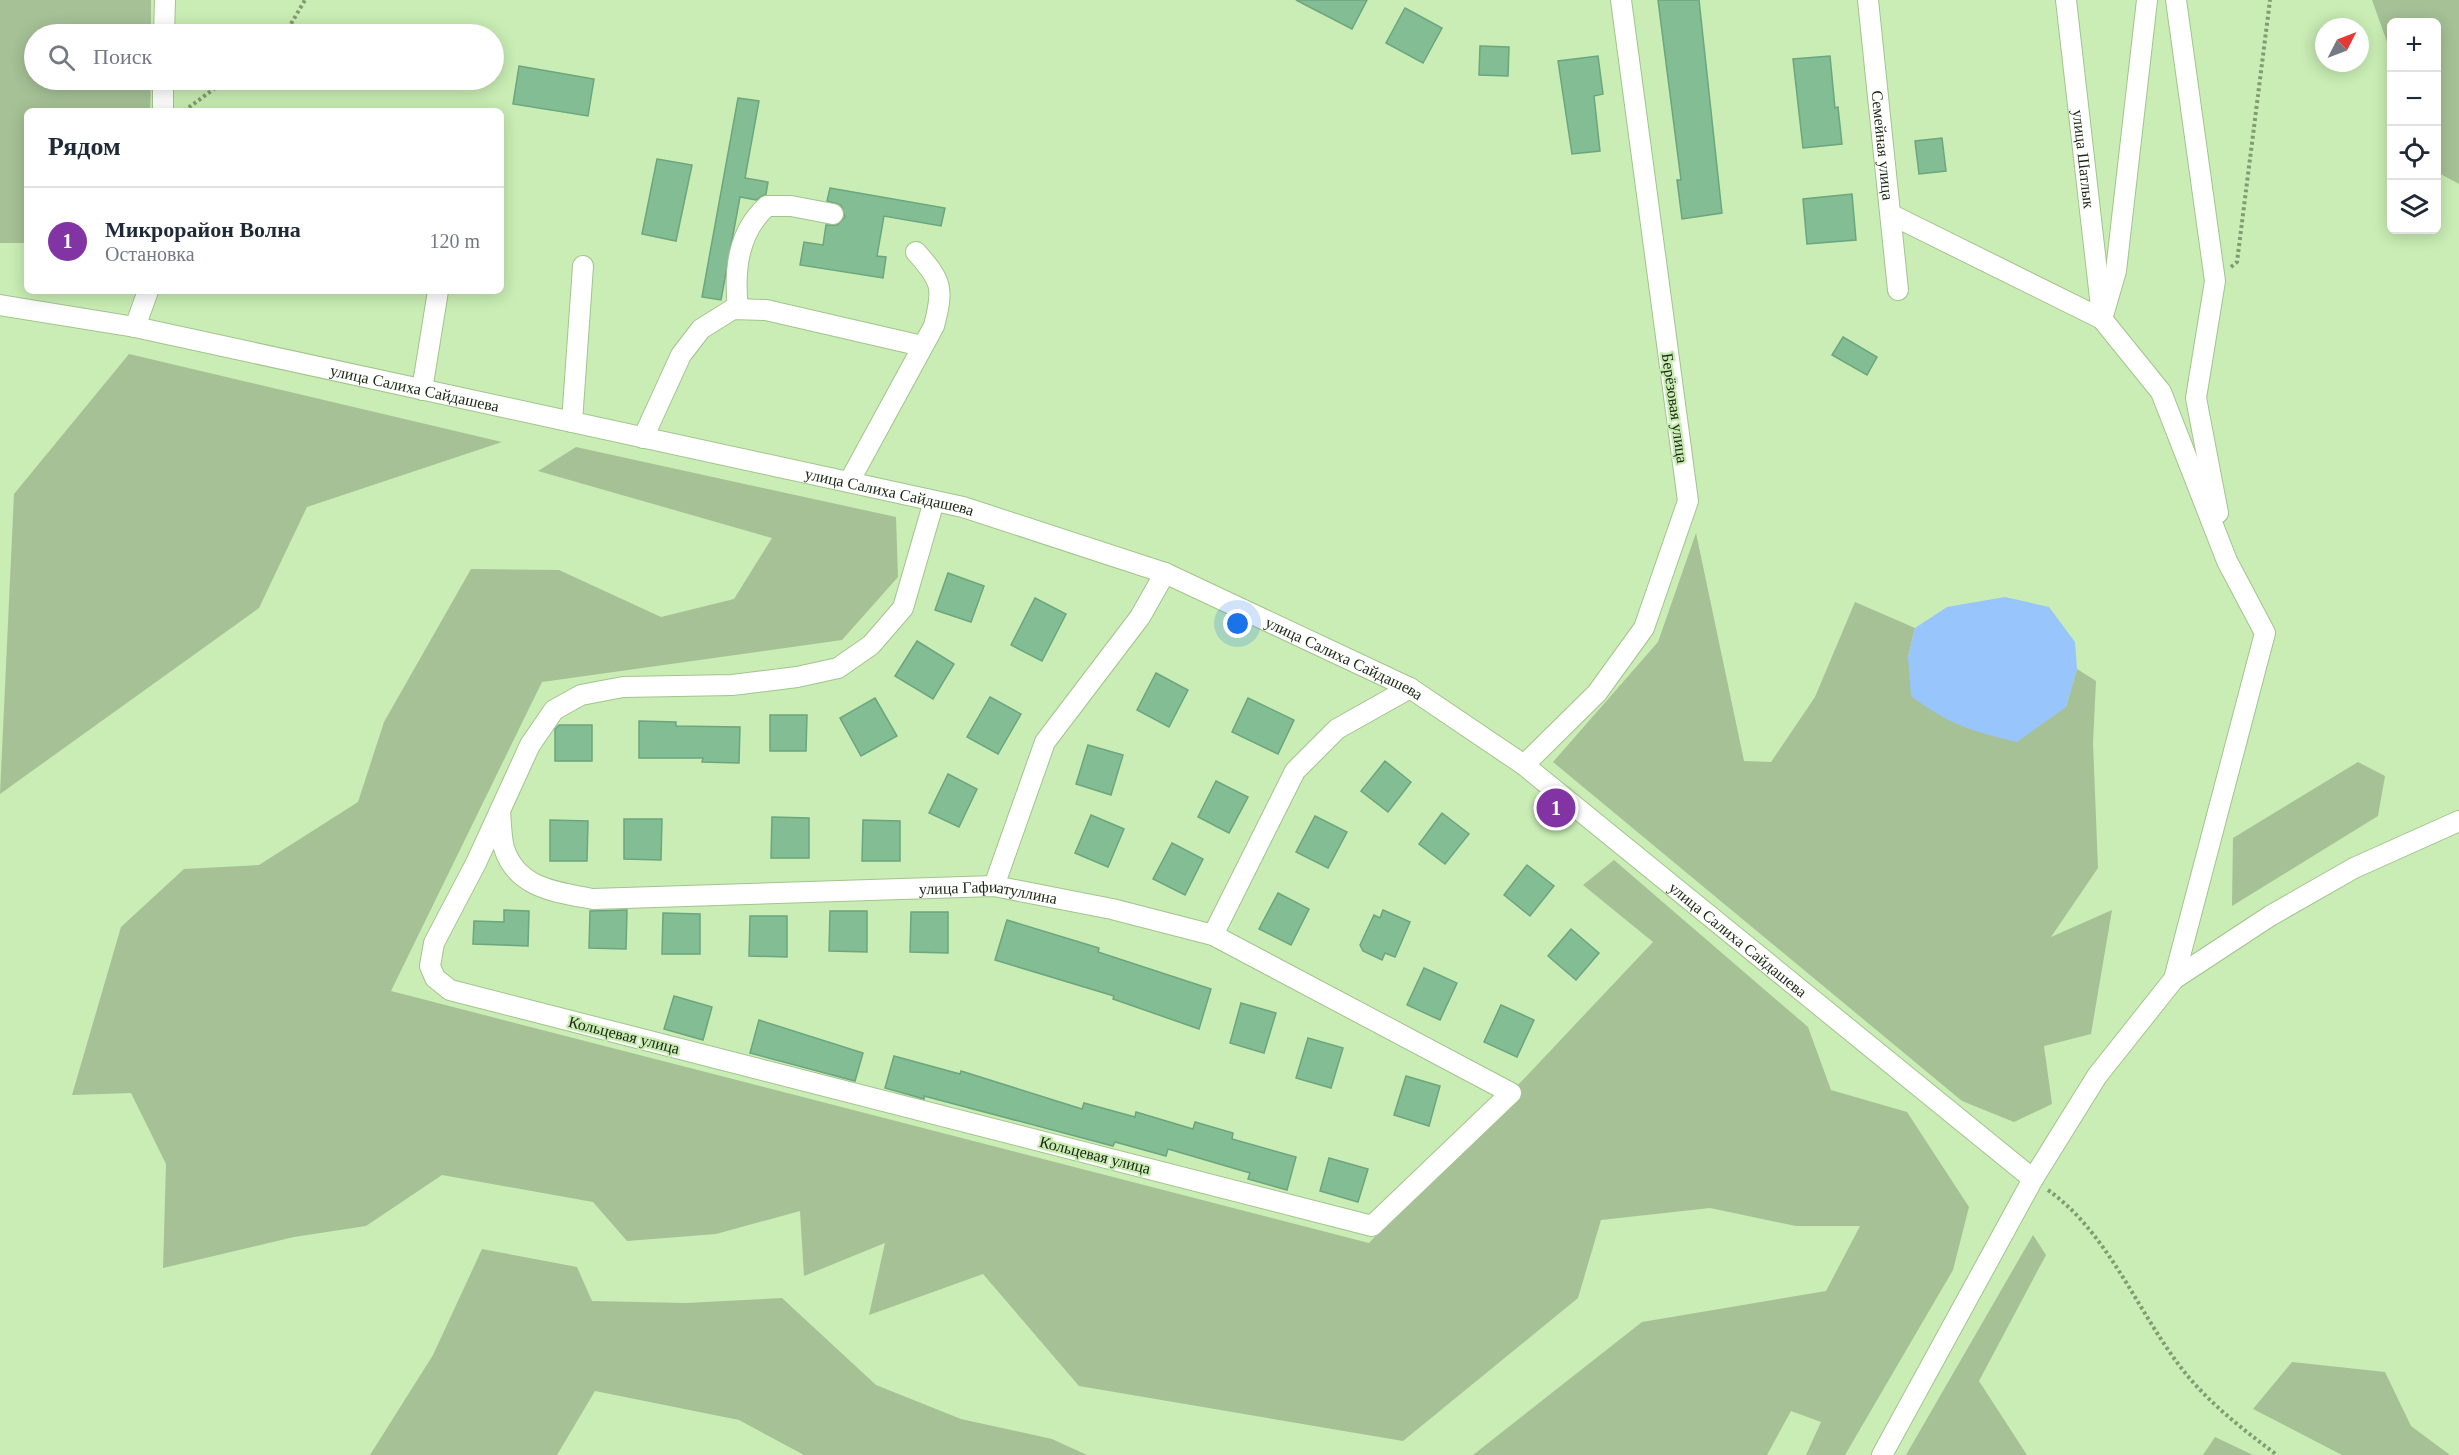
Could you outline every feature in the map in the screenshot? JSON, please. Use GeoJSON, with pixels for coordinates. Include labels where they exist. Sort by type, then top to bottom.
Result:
{"type":"FeatureCollection","features":[{"type":"Feature","properties":{"kind":"street"},"geometry":{"type":"LineString","coordinates":[[164,24],[165,0]]}},
{"type":"Feature","properties":{"kind":"street","name":"Берёзовая улица"},"geometry":{"type":"LineString","coordinates":[[1524,765],[1597,693],[1644,628],[1688,501],[1621,0]]}},
{"type":"Feature","properties":{"kind":"street","name":"Семейная улица"},"geometry":{"type":"LineString","coordinates":[[1868,0],[1898,290]]}},
{"type":"Feature","properties":{"kind":"street","name":"улица Шатлык"},"geometry":{"type":"LineString","coordinates":[[2066,0],[2102,319]]}},
{"type":"Feature","properties":{"kind":"street"},"geometry":{"type":"LineString","coordinates":[[2102,319],[2116,270],[2147,0]]}},
{"type":"Feature","properties":{"kind":"street"},"geometry":{"type":"LineString","coordinates":[[2176,0],[2215,281],[2196,398],[2227,561]]}},
{"type":"Feature","properties":{"kind":"street"},"geometry":{"type":"LineString","coordinates":[[163,90],[163,108]]}},
{"type":"Feature","properties":{"kind":"street"},"geometry":{"type":"LineString","coordinates":[[738,309],[735,280],[744,240],[753,219],[767,206],[791,206],[833,214]]}},
{"type":"Feature","properties":{"kind":"street"},"geometry":{"type":"LineString","coordinates":[[1892,215],[2102,319],[2161,392],[2227,561],[2265,633],[2174,979]]}},
{"type":"Feature","properties":{"kind":"street"},"geometry":{"type":"LineString","coordinates":[[849,482],[934,326],[942,297],[934,272],[916,252]]}},
{"type":"Feature","properties":{"kind":"street"},"geometry":{"type":"LineString","coordinates":[[572,422],[583,266]]}},
{"type":"Feature","properties":{"kind":"street"},"geometry":{"type":"LineString","coordinates":[[135,327],[147,294]]}},
{"type":"Feature","properties":{"kind":"street"},"geometry":{"type":"LineString","coordinates":[[422,390],[438,294]]}},
{"type":"Feature","properties":{"kind":"street","name":"улица Салиха Сайдашева"},"geometry":{"type":"LineString","coordinates":[[0,305],[135,327],[963,507],[1165,573],[1410,688],[1524,765],[2032,1179]]}},
{"type":"Feature","properties":{"kind":"street"},"geometry":{"type":"LineString","coordinates":[[643,438],[681,355],[700,329],[732,309],[766,310],[922,346]]}},
{"type":"Feature","properties":{"kind":"street","name":"Кольцевая улица"},"geometry":{"type":"LineString","coordinates":[[934,501],[903,608],[871,645],[838,668],[797,677],[732,685],[623,687],[581,695],[555,710],[530,745],[434,943],[430,966],[435,978],[450,990],[1372,1226],[1511,1094],[1490,1080]]}},
{"type":"Feature","properties":{"kind":"street"},"geometry":{"type":"LineString","coordinates":[[994,886],[1046,742],[1140,617],[1165,573]]}},
{"type":"Feature","properties":{"kind":"street"},"geometry":{"type":"LineString","coordinates":[[1213,935],[1295,771],[1338,729],[1410,688]]}},
{"type":"Feature","properties":{"kind":"street","name":"улица Гафиатуллина"},"geometry":{"type":"LineString","coordinates":[[500,810],[504,849],[522,876],[542,889],[593,899],[994,886],[1112,909],[1213,935],[1490,1080]]}},
{"type":"Feature","properties":{"kind":"street"},"geometry":{"type":"LineString","coordinates":[[1881,1455],[2032,1179],[2097,1076],[2174,979],[2270,916],[2354,868],[2459,820]]}},
{"type":"Feature","properties":{"kind":"path"},"geometry":{"type":"LineString","coordinates":[[291,24],[305,0]]}},
{"type":"Feature","properties":{"kind":"path"},"geometry":{"type":"LineString","coordinates":[[2215,281],[2237,262],[2270,0]]}},
{"type":"Feature","properties":{"kind":"path"},"geometry":{"type":"LineString","coordinates":[[188,108],[212,90]]}},
{"type":"Feature","properties":{"kind":"path"},"geometry":{"type":"LineString","coordinates":[[2032,1179],[2067,1204],[2103,1250],[2179,1366],[2223,1414],[2277,1455]]}},
{"type":"Feature","properties":{"kind":"green space"},"geometry":{"type":"Polygon","coordinates":[[[0,0],[151,0],[151,24],[24,24],[24,90],[151,90],[150,108],[24,108],[24,243],[0,243],[0,0]]]}},
{"type":"Feature","properties":{"kind":"green space"},"geometry":{"type":"Polygon","coordinates":[[[2372,0],[2459,0],[2459,184],[2441,174],[2441,18],[2387,18],[2387,42],[2372,0]]]}},
{"type":"Feature","properties":{"kind":"green space"},"geometry":{"type":"Polygon","coordinates":[[[129,354],[502,442],[307,507],[259,608],[0,794],[14,494],[129,354]]]}},
{"type":"Feature","properties":{"kind":"green space"},"geometry":{"type":"Polygon","coordinates":[[[576,447],[896,517],[898,577],[842,640],[542,682],[391,991],[1369,1243],[1653,942],[1583,885],[1614,860],[1808,1027],[1831,1090],[1907,1112],[1969,1207],[1953,1270],[1845,1455],[1806,1455],[1821,1422],[1791,1411],[1767,1455],[1473,1455],[1642,1322],[1826,1291],[1860,1226],[1796,1226],[1710,1208],[1601,1220],[1578,1298],[1403,1441],[1079,1386],[983,1274],[869,1315],[885,1243],[804,1276],[800,1211],[716,1234],[627,1241],[593,1202],[442,1175],[366,1226],[294,1237],[163,1268],[166,1164],[131,1093],[72,1095],[121,927],[184,869],[259,865],[358,802],[384,722],[471,569],[559,570],[661,617],[734,599],[772,538],[538,471],[576,447]]]}},
{"type":"Feature","properties":{"kind":"green space"},"geometry":{"type":"Polygon","coordinates":[[[1696,533],[1744,761],[1771,762],[1815,697],[1855,602],[1915,628],[1908,657],[2066,707],[2077,669],[2096,681],[2093,743],[2098,868],[2051,937],[2112,910],[2091,1034],[2044,1046],[2052,1104],[2014,1122],[1962,1101],[1553,762],[1658,642],[1696,533]]]}},
{"type":"Feature","properties":{"kind":"green space"},"geometry":{"type":"Polygon","coordinates":[[[2358,762],[2385,776],[2378,816],[2232,906],[2233,838],[2358,762]]]}},
{"type":"Feature","properties":{"kind":"green space"},"geometry":{"type":"Polygon","coordinates":[[[2033,1235],[2046,1255],[1979,1381],[2027,1455],[1906,1455],[2033,1235]]]}},
{"type":"Feature","properties":{"kind":"green space"},"geometry":{"type":"Polygon","coordinates":[[[482,1249],[577,1267],[592,1301],[686,1303],[782,1298],[876,1385],[961,1419],[1052,1439],[1087,1455],[804,1455],[739,1420],[595,1391],[557,1455],[370,1455],[433,1355],[482,1249]]]}},
{"type":"Feature","properties":{"kind":"green space"},"geometry":{"type":"Polygon","coordinates":[[[2292,1362],[2385,1372],[2411,1426],[2450,1455],[2342,1455],[2253,1409],[2292,1362]]]}},
{"type":"Feature","properties":{"kind":"green space"},"geometry":{"type":"Polygon","coordinates":[[[2215,1437],[2253,1455],[2203,1455],[2215,1437]]]}},
{"type":"Feature","properties":{"kind":"water"},"geometry":{"type":"Polygon","coordinates":[[[2005,597],[2049,607],[2075,642],[2077,669],[2066,707],[2017,742],[1961,726],[1911,696],[1908,657],[1915,628],[1947,607],[2005,597]]]}},
{"type":"Feature","properties":{"kind":"building"},"geometry":{"type":"Polygon","coordinates":[[[1296,0],[1367,0],[1352,29],[1296,0]]]}},
{"type":"Feature","properties":{"kind":"building"},"geometry":{"type":"Polygon","coordinates":[[[1658,0],[1699,0],[1722,213],[1682,219],[1677,180],[1681,180],[1658,0]]]}},
{"type":"Feature","properties":{"kind":"building"},"geometry":{"type":"Polygon","coordinates":[[[1405,8],[1442,28],[1423,63],[1386,43],[1405,8]]]}},
{"type":"Feature","properties":{"kind":"building"},"geometry":{"type":"Polygon","coordinates":[[[1480,46],[1509,47],[1508,76],[1479,75],[1480,46]]]}},
{"type":"Feature","properties":{"kind":"building"},"geometry":{"type":"Polygon","coordinates":[[[1598,56],[1603,94],[1594,96],[1600,151],[1572,154],[1558,61],[1598,56]]]}},
{"type":"Feature","properties":{"kind":"building"},"geometry":{"type":"Polygon","coordinates":[[[1830,56],[1835,108],[1838,107],[1842,144],[1803,148],[1793,59],[1830,56]]]}},
{"type":"Feature","properties":{"kind":"building"},"geometry":{"type":"Polygon","coordinates":[[[519,66],[594,79],[588,116],[513,104],[519,66]]]}},
{"type":"Feature","properties":{"kind":"building"},"geometry":{"type":"Polygon","coordinates":[[[738,98],[759,101],[745,178],[768,182],[766,194],[756,200],[740,197],[721,300],[702,297],[738,98]]]}},
{"type":"Feature","properties":{"kind":"building"},"geometry":{"type":"Polygon","coordinates":[[[1942,138],[1946,171],[1919,174],[1915,141],[1942,138]]]}},
{"type":"Feature","properties":{"kind":"building"},"geometry":{"type":"Polygon","coordinates":[[[657,159],[692,165],[676,241],[642,234],[657,159]]]}},
{"type":"Feature","properties":{"kind":"building"},"geometry":{"type":"Polygon","coordinates":[[[830,188],[945,208],[941,226],[884,216],[877,256],[886,257],[883,278],[800,265],[804,242],[823,245],[826,225],[837,225],[845,217],[841,205],[827,201],[830,188]]]}},
{"type":"Feature","properties":{"kind":"building"},"geometry":{"type":"Polygon","coordinates":[[[1852,194],[1856,240],[1807,244],[1803,199],[1852,194]]]}},
{"type":"Feature","properties":{"kind":"building"},"geometry":{"type":"Polygon","coordinates":[[[1843,337],[1877,357],[1867,375],[1832,355],[1843,337]]]}},
{"type":"Feature","properties":{"kind":"building"},"geometry":{"type":"Polygon","coordinates":[[[948,573],[984,586],[971,622],[935,610],[948,573]]]}},
{"type":"Feature","properties":{"kind":"building"},"geometry":{"type":"Polygon","coordinates":[[[1035,598],[1066,614],[1042,661],[1011,645],[1035,598]]]}},
{"type":"Feature","properties":{"kind":"building"},"geometry":{"type":"Polygon","coordinates":[[[917,641],[954,664],[933,699],[895,676],[917,641]]]}},
{"type":"Feature","properties":{"kind":"building"},"geometry":{"type":"Polygon","coordinates":[[[1156,673],[1188,690],[1169,727],[1137,710],[1156,673]]]}},
{"type":"Feature","properties":{"kind":"building"},"geometry":{"type":"Polygon","coordinates":[[[990,697],[1021,714],[998,754],[967,737],[990,697]]]}},
{"type":"Feature","properties":{"kind":"building"},"geometry":{"type":"Polygon","coordinates":[[[875,698],[897,736],[861,756],[840,718],[875,698]]]}},
{"type":"Feature","properties":{"kind":"building"},"geometry":{"type":"Polygon","coordinates":[[[1248,698],[1294,720],[1278,754],[1232,732],[1248,698]]]}},
{"type":"Feature","properties":{"kind":"building"},"geometry":{"type":"Polygon","coordinates":[[[770,715],[807,715],[806,751],[770,751],[770,715]]]}},
{"type":"Feature","properties":{"kind":"building"},"geometry":{"type":"Polygon","coordinates":[[[639,721],[676,722],[676,726],[740,727],[739,763],[702,762],[703,758],[639,758],[639,721]]]}},
{"type":"Feature","properties":{"kind":"building"},"geometry":{"type":"Polygon","coordinates":[[[559,725],[592,725],[592,761],[555,761],[555,729],[559,725]]]}},
{"type":"Feature","properties":{"kind":"building"},"geometry":{"type":"Polygon","coordinates":[[[1088,745],[1123,755],[1111,795],[1076,784],[1088,745]]]}},
{"type":"Feature","properties":{"kind":"building"},"geometry":{"type":"Polygon","coordinates":[[[1385,761],[1411,782],[1388,812],[1361,791],[1385,761]]]}},
{"type":"Feature","properties":{"kind":"building"},"geometry":{"type":"Polygon","coordinates":[[[948,774],[977,789],[959,827],[929,813],[948,774]]]}},
{"type":"Feature","properties":{"kind":"building"},"geometry":{"type":"Polygon","coordinates":[[[1216,781],[1248,797],[1229,833],[1198,817],[1216,781]]]}},
{"type":"Feature","properties":{"kind":"building"},"geometry":{"type":"Polygon","coordinates":[[[1442,813],[1469,834],[1445,864],[1419,844],[1442,813]]]}},
{"type":"Feature","properties":{"kind":"building"},"geometry":{"type":"Polygon","coordinates":[[[1091,815],[1124,829],[1108,867],[1075,853],[1091,815]]]}},
{"type":"Feature","properties":{"kind":"building"},"geometry":{"type":"Polygon","coordinates":[[[1315,816],[1347,832],[1328,868],[1296,852],[1315,816]]]}},
{"type":"Feature","properties":{"kind":"building"},"geometry":{"type":"Polygon","coordinates":[[[772,817],[809,818],[809,858],[771,858],[772,817]]]}},
{"type":"Feature","properties":{"kind":"building"},"geometry":{"type":"Polygon","coordinates":[[[624,819],[662,819],[661,860],[624,859],[624,819]]]}},
{"type":"Feature","properties":{"kind":"building"},"geometry":{"type":"Polygon","coordinates":[[[550,820],[588,821],[587,861],[550,861],[550,820]]]}},
{"type":"Feature","properties":{"kind":"building"},"geometry":{"type":"Polygon","coordinates":[[[863,820],[900,821],[900,861],[862,861],[863,820]]]}},
{"type":"Feature","properties":{"kind":"building"},"geometry":{"type":"Polygon","coordinates":[[[1172,843],[1203,859],[1185,895],[1153,879],[1172,843]]]}},
{"type":"Feature","properties":{"kind":"building"},"geometry":{"type":"Polygon","coordinates":[[[1527,865],[1554,886],[1530,916],[1504,895],[1527,865]]]}},
{"type":"Feature","properties":{"kind":"building"},"geometry":{"type":"Polygon","coordinates":[[[1278,893],[1309,909],[1291,945],[1259,929],[1278,893]]]}},
{"type":"Feature","properties":{"kind":"building"},"geometry":{"type":"Polygon","coordinates":[[[504,910],[529,911],[528,946],[473,944],[474,921],[504,922],[504,910]]]}},
{"type":"Feature","properties":{"kind":"building"},"geometry":{"type":"Polygon","coordinates":[[[627,910],[626,949],[589,948],[590,911],[627,910]]]}},
{"type":"Feature","properties":{"kind":"building"},"geometry":{"type":"Polygon","coordinates":[[[1383,910],[1410,922],[1395,957],[1385,953],[1382,960],[1363,951],[1360,945],[1374,915],[1380,918],[1383,910]]]}},
{"type":"Feature","properties":{"kind":"building"},"geometry":{"type":"Polygon","coordinates":[[[830,911],[867,911],[867,952],[829,951],[830,911]]]}},
{"type":"Feature","properties":{"kind":"building"},"geometry":{"type":"Polygon","coordinates":[[[911,912],[948,912],[948,953],[910,952],[911,912]]]}},
{"type":"Feature","properties":{"kind":"building"},"geometry":{"type":"Polygon","coordinates":[[[663,913],[700,914],[700,954],[662,954],[663,913]]]}},
{"type":"Feature","properties":{"kind":"building"},"geometry":{"type":"Polygon","coordinates":[[[750,916],[787,916],[787,957],[749,956],[750,916]]]}},
{"type":"Feature","properties":{"kind":"building"},"geometry":{"type":"Polygon","coordinates":[[[1007,920],[1099,948],[1098,952],[1211,989],[1199,1029],[1113,999],[1114,996],[995,960],[1007,920]]]}},
{"type":"Feature","properties":{"kind":"building"},"geometry":{"type":"Polygon","coordinates":[[[1571,929],[1599,953],[1576,980],[1548,956],[1571,929]]]}},
{"type":"Feature","properties":{"kind":"building"},"geometry":{"type":"Polygon","coordinates":[[[1424,968],[1457,983],[1440,1020],[1407,1005],[1424,968]]]}},
{"type":"Feature","properties":{"kind":"building"},"geometry":{"type":"Polygon","coordinates":[[[674,996],[712,1007],[703,1040],[664,1029],[674,996]]]}},
{"type":"Feature","properties":{"kind":"building"},"geometry":{"type":"Polygon","coordinates":[[[1241,1003],[1276,1013],[1264,1053],[1230,1043],[1241,1003]]]}},
{"type":"Feature","properties":{"kind":"building"},"geometry":{"type":"Polygon","coordinates":[[[1501,1005],[1534,1020],[1517,1057],[1484,1042],[1501,1005]]]}},
{"type":"Feature","properties":{"kind":"building"},"geometry":{"type":"Polygon","coordinates":[[[759,1020],[863,1053],[855,1081],[750,1053],[759,1020]]]}},
{"type":"Feature","properties":{"kind":"building"},"geometry":{"type":"Polygon","coordinates":[[[1308,1038],[1343,1048],[1331,1088],[1296,1078],[1308,1038]]]}},
{"type":"Feature","properties":{"kind":"building"},"geometry":{"type":"Polygon","coordinates":[[[894,1056],[960,1074],[961,1071],[1082,1109],[1084,1103],[1135,1117],[1136,1112],[1193,1129],[1195,1122],[1233,1133],[1232,1139],[1296,1157],[1287,1190],[1248,1179],[1250,1173],[1168,1149],[1166,1156],[1115,1142],[1113,1146],[924,1096],[924,1099],[885,1088],[894,1056]]]}},
{"type":"Feature","properties":{"kind":"building"},"geometry":{"type":"Polygon","coordinates":[[[1406,1076],[1440,1086],[1429,1126],[1394,1115],[1406,1076]]]}},
{"type":"Feature","properties":{"kind":"building"},"geometry":{"type":"Polygon","coordinates":[[[1329,1158],[1368,1169],[1358,1202],[1320,1191],[1329,1158]]]}},
{"type":"Feature","properties":{"kind":"place","name":"Микрорайон Волна"},"geometry":{"type":"Point","coordinates":[1556,808]}}]}
